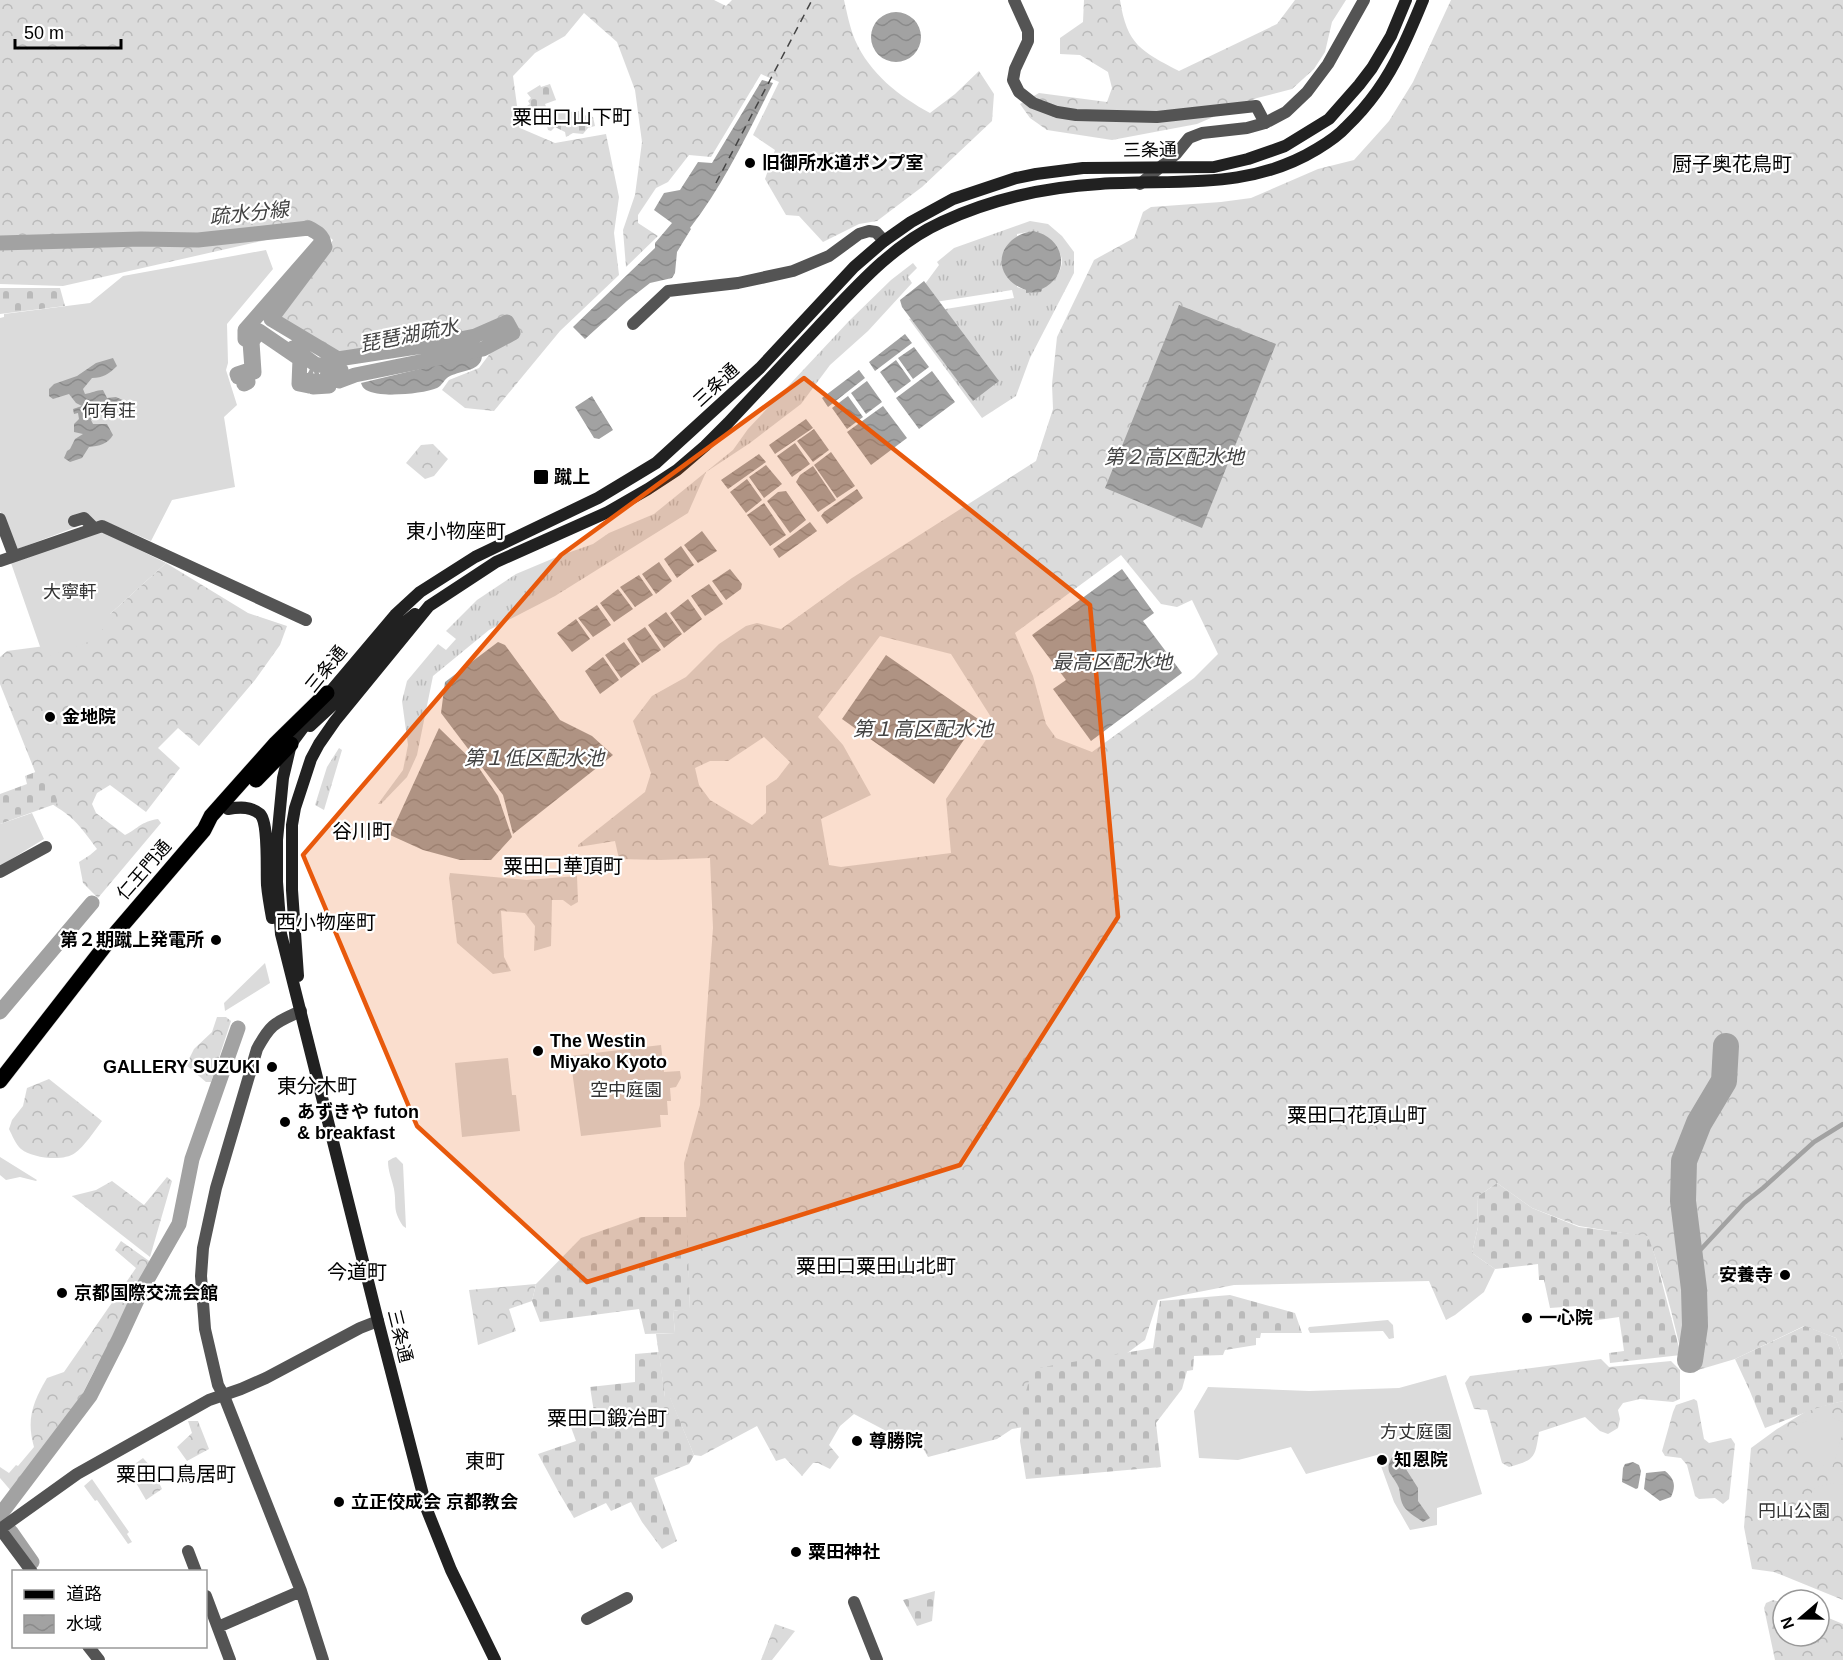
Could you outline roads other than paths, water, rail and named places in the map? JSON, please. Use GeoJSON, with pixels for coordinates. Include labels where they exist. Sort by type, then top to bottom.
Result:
{"type":"FeatureCollection","features":[{"type":"Feature","properties":{"kind":"main road","name":"三条通"},"geometry":{"type":"LineString","coordinates":[[495,1660],[450,1570],[437,1539],[418,1480],[281,934],[277,840],[286,760],[291,744],[327,693],[394,615],[420,592],[475,557],[598,498],[656,463],[744,384],[839,282],[884,241],[911,222],[953,199],[1016,178],[1059,170],[1214,166],[1248,159],[1285,146],[1315,129],[1339,108],[1372,68],[1391,36],[1406,0]]}},
{"type":"Feature","properties":{"kind":"main road","name":"三条通"},"geometry":{"type":"LineString","coordinates":[[301,1011],[291,860],[292,825],[300,792],[311,759],[327,732],[429,606],[496,562],[608,512],[677,470],[728,423],[866,277],[911,240],[941,222],[1002,200],[1041,190],[1102,184],[1206,181],[1243,177],[1262,173],[1303,157],[1328,142],[1345,128],[1367,104],[1387,75],[1401,51],[1423,0]]}},
{"type":"Feature","properties":{"kind":"main road"},"geometry":{"type":"LineString","coordinates":[[204,830],[337,701],[399,627],[410,617],[429,606]]}},
{"type":"Feature","properties":{"kind":"main road","name":"仁王門通"},"geometry":{"type":"LineString","coordinates":[[0,1081],[108,942],[204,830],[211,816],[276,743],[327,693]]}},
{"type":"Feature","properties":{"kind":"main road"},"geometry":{"type":"LineString","coordinates":[[228,809],[249,808],[260,814],[265,823],[267,886],[273,921],[288,977],[301,1011]]}},
{"type":"Feature","properties":{"kind":"street"},"geometry":{"type":"LineString","coordinates":[[1014,0],[1028,31],[1029,41],[1015,69],[1013,80],[1018,92],[1033,103],[1057,112],[1076,115],[1157,117],[1256,106],[1265,123]]}},
{"type":"Feature","properties":{"kind":"street"},"geometry":{"type":"LineString","coordinates":[[1140,184],[1176,154],[1189,138],[1202,133],[1247,128],[1265,123],[1286,112],[1307,92],[1328,64],[1364,0]]}},
{"type":"Feature","properties":{"kind":"street"},"geometry":{"type":"LineString","coordinates":[[633,324],[668,291],[738,283],[780,275],[819,261],[859,234],[869,231],[876,232],[884,241]]}},
{"type":"Feature","properties":{"kind":"street"},"geometry":{"type":"LineString","coordinates":[[74,520],[84,518],[94,528]]}},
{"type":"Feature","properties":{"kind":"street"},"geometry":{"type":"LineString","coordinates":[[0,519],[14,556]]}},
{"type":"Feature","properties":{"kind":"street"},"geometry":{"type":"LineString","coordinates":[[0,561],[102,526],[306,620]]}},
{"type":"Feature","properties":{"kind":"street"},"geometry":{"type":"LineString","coordinates":[[0,872],[46,847]]}},
{"type":"Feature","properties":{"kind":"street"},"geometry":{"type":"LineString","coordinates":[[301,1011],[273,1025],[266,1032],[257,1049],[209,1215],[201,1262],[209,1353],[218,1385],[301,1591],[323,1660]]}},
{"type":"Feature","properties":{"kind":"street"},"geometry":{"type":"LineString","coordinates":[[31,1570],[0,1529],[77,1474],[209,1400],[266,1378],[360,1328],[378,1321]]}},
{"type":"Feature","properties":{"kind":"street"},"geometry":{"type":"LineString","coordinates":[[188,1551],[195,1570]]}},
{"type":"Feature","properties":{"kind":"street"},"geometry":{"type":"LineString","coordinates":[[218,1627],[301,1591]]}},
{"type":"Feature","properties":{"kind":"street"},"geometry":{"type":"LineString","coordinates":[[207,1599],[230,1660]]}},
{"type":"Feature","properties":{"kind":"street"},"geometry":{"type":"LineString","coordinates":[[587,1619],[627,1599]]}},
{"type":"Feature","properties":{"kind":"street"},"geometry":{"type":"LineString","coordinates":[[854,1602],[877,1660]]}},
{"type":"Feature","properties":{"kind":"street"},"geometry":{"type":"LineString","coordinates":[[89,1648],[99,1660]]}},
{"type":"Feature","properties":{"kind":"water"},"geometry":{"type":"Polygon","coordinates":[[[891,12],[901,12],[914,19],[921,32],[921,42],[914,55],[901,62],[891,62],[882,58],[875,51],[871,42],[871,32],[875,23],[882,16],[891,12]]]}},
{"type":"Feature","properties":{"kind":"water"},"geometry":{"type":"Polygon","coordinates":[[[762,80],[773,83],[724,177],[677,252],[675,273],[672,278],[650,283],[585,339],[573,327],[655,248],[655,243],[672,223],[654,210],[664,193],[680,190],[698,162],[712,163],[762,80]]]}},
{"type":"Feature","properties":{"kind":"water"},"geometry":{"type":"Polygon","coordinates":[[[1033,231],[1052,240],[1058,248],[1061,266],[1052,282],[1041,292],[1026,293],[1026,290],[1014,284],[1007,277],[1002,268],[1002,258],[1011,241],[1033,231]]]}},
{"type":"Feature","properties":{"kind":"water"},"geometry":{"type":"Polygon","coordinates":[[[924,281],[999,381],[973,401],[902,307],[900,300],[924,281]]]}},
{"type":"Feature","properties":{"kind":"water","name":"第２高区配水地"},"geometry":{"type":"Polygon","coordinates":[[[1179,305],[1276,344],[1202,528],[1105,488],[1179,305]]]}},
{"type":"Feature","properties":{"kind":"water"},"geometry":{"type":"Polygon","coordinates":[[[905,334],[912,343],[875,371],[869,362],[905,334]]]}},
{"type":"Feature","properties":{"kind":"water"},"geometry":{"type":"Polygon","coordinates":[[[914,347],[929,367],[913,379],[898,358],[914,347]]]}},
{"type":"Feature","properties":{"kind":"water"},"geometry":{"type":"Polygon","coordinates":[[[482,354],[479,364],[475,367],[450,376],[439,387],[430,390],[381,394],[366,390],[361,383],[482,354]]]}},
{"type":"Feature","properties":{"kind":"water"},"geometry":{"type":"Polygon","coordinates":[[[113,358],[117,366],[106,375],[92,378],[83,389],[85,394],[103,390],[107,398],[116,397],[127,402],[125,408],[101,414],[91,420],[93,424],[107,424],[113,435],[103,444],[89,447],[82,458],[70,462],[64,458],[67,451],[75,439],[83,434],[74,432],[74,424],[79,419],[78,413],[74,414],[73,409],[82,406],[76,403],[69,394],[53,399],[49,396],[49,389],[54,384],[77,376],[96,363],[113,358]]]}},
{"type":"Feature","properties":{"kind":"water"},"geometry":{"type":"Polygon","coordinates":[[[896,360],[911,381],[895,393],[880,372],[896,360]]]}},
{"type":"Feature","properties":{"kind":"water"},"geometry":{"type":"Polygon","coordinates":[[[859,370],[865,378],[828,407],[822,398],[859,370]]]}},
{"type":"Feature","properties":{"kind":"water"},"geometry":{"type":"Polygon","coordinates":[[[932,371],[955,402],[919,429],[896,398],[932,371]]]}},
{"type":"Feature","properties":{"kind":"water"},"geometry":{"type":"Polygon","coordinates":[[[867,381],[882,402],[866,414],[851,393],[867,381]]]}},
{"type":"Feature","properties":{"kind":"water"},"geometry":{"type":"Polygon","coordinates":[[[592,396],[613,430],[599,439],[594,438],[575,407],[592,396]]]}},
{"type":"Feature","properties":{"kind":"water"},"geometry":{"type":"Polygon","coordinates":[[[848,396],[863,417],[847,429],[832,408],[848,396]]]}},
{"type":"Feature","properties":{"kind":"water"},"geometry":{"type":"Polygon","coordinates":[[[883,406],[907,438],[871,465],[847,432],[883,406]]]}},
{"type":"Feature","properties":{"kind":"water"},"geometry":{"type":"Polygon","coordinates":[[[806,419],[813,428],[775,454],[769,445],[806,419]]]}},
{"type":"Feature","properties":{"kind":"water"},"geometry":{"type":"Polygon","coordinates":[[[814,429],[829,450],[813,462],[797,441],[814,429]]]}},
{"type":"Feature","properties":{"kind":"water"},"geometry":{"type":"Polygon","coordinates":[[[795,443],[810,464],[792,477],[777,456],[795,443]]]}},
{"type":"Feature","properties":{"kind":"water"},"geometry":{"type":"Polygon","coordinates":[[[831,452],[855,486],[837,498],[814,465],[831,452]]]}},
{"type":"Feature","properties":{"kind":"water"},"geometry":{"type":"Polygon","coordinates":[[[759,454],[766,462],[728,489],[721,480],[759,454]]]}},
{"type":"Feature","properties":{"kind":"water"},"geometry":{"type":"Polygon","coordinates":[[[766,465],[782,484],[764,498],[749,477],[766,465]]]}},
{"type":"Feature","properties":{"kind":"water"},"geometry":{"type":"Polygon","coordinates":[[[813,466],[836,500],[818,512],[796,482],[800,475],[813,466]]]}},
{"type":"Feature","properties":{"kind":"water"},"geometry":{"type":"Polygon","coordinates":[[[747,479],[762,500],[746,513],[730,492],[747,479]]]}},
{"type":"Feature","properties":{"kind":"water"},"geometry":{"type":"Polygon","coordinates":[[[857,489],[863,498],[827,524],[821,516],[824,512],[857,489]]]}},
{"type":"Feature","properties":{"kind":"water"},"geometry":{"type":"Polygon","coordinates":[[[786,491],[806,520],[790,533],[767,501],[778,492],[786,491]]]}},
{"type":"Feature","properties":{"kind":"water"},"geometry":{"type":"Polygon","coordinates":[[[764,503],[786,535],[770,546],[747,515],[764,503]]]}},
{"type":"Feature","properties":{"kind":"water"},"geometry":{"type":"Polygon","coordinates":[[[810,522],[817,531],[779,558],[773,549],[810,522]]]}},
{"type":"Feature","properties":{"kind":"water"},"geometry":{"type":"Polygon","coordinates":[[[702,531],[717,551],[698,563],[684,545],[702,531]]]}},
{"type":"Feature","properties":{"kind":"water"},"geometry":{"type":"Polygon","coordinates":[[[681,546],[694,565],[677,578],[664,559],[681,546]]]}},
{"type":"Feature","properties":{"kind":"water"},"geometry":{"type":"Polygon","coordinates":[[[659,562],[672,581],[656,594],[642,574],[659,562]]]}},
{"type":"Feature","properties":{"kind":"water"},"geometry":{"type":"Polygon","coordinates":[[[730,569],[742,584],[741,589],[726,600],[712,581],[730,569]]]}},
{"type":"Feature","properties":{"kind":"water","name":"最高区配水地"},"geometry":{"type":"Polygon","coordinates":[[[1122,569],[1154,613],[1143,621],[1182,673],[1091,741],[1053,689],[1066,680],[1032,635],[1122,569]]]}},
{"type":"Feature","properties":{"kind":"water"},"geometry":{"type":"Polygon","coordinates":[[[639,575],[653,595],[635,607],[620,587],[639,575]]]}},
{"type":"Feature","properties":{"kind":"water"},"geometry":{"type":"Polygon","coordinates":[[[709,584],[723,604],[705,616],[691,596],[709,584]]]}},
{"type":"Feature","properties":{"kind":"water"},"geometry":{"type":"Polygon","coordinates":[[[618,589],[633,609],[614,622],[600,603],[618,589]]]}},
{"type":"Feature","properties":{"kind":"water"},"geometry":{"type":"Polygon","coordinates":[[[688,599],[702,619],[684,633],[670,613],[688,599]]]}},
{"type":"Feature","properties":{"kind":"water"},"geometry":{"type":"Polygon","coordinates":[[[597,605],[611,625],[593,637],[578,618],[597,605]]]}},
{"type":"Feature","properties":{"kind":"water"},"geometry":{"type":"Polygon","coordinates":[[[666,612],[682,634],[664,648],[648,625],[666,612]]]}},
{"type":"Feature","properties":{"kind":"water"},"geometry":{"type":"Polygon","coordinates":[[[576,619],[590,639],[572,652],[557,633],[576,619]]]}},
{"type":"Feature","properties":{"kind":"water"},"geometry":{"type":"Polygon","coordinates":[[[645,627],[661,650],[642,663],[627,639],[645,627]]]}},
{"type":"Feature","properties":{"kind":"water","name":"第１低区配水池"},"geometry":{"type":"Polygon","coordinates":[[[498,642],[505,645],[560,720],[592,736],[613,755],[513,834],[503,795],[441,713],[445,682],[498,642]]]}},
{"type":"Feature","properties":{"kind":"water"},"geometry":{"type":"Polygon","coordinates":[[[624,642],[640,664],[621,678],[605,655],[624,642]]]}},
{"type":"Feature","properties":{"kind":"water","name":"第１高区配水池"},"geometry":{"type":"Polygon","coordinates":[[[886,655],[978,719],[934,784],[842,719],[886,655]]]}},
{"type":"Feature","properties":{"kind":"water"},"geometry":{"type":"Polygon","coordinates":[[[603,657],[619,680],[600,694],[585,671],[603,657]]]}},
{"type":"Feature","properties":{"kind":"water"},"geometry":{"type":"Polygon","coordinates":[[[439,728],[477,765],[498,796],[512,837],[491,860],[460,860],[423,850],[390,835],[439,728]]]}},
{"type":"Feature","properties":{"kind":"water"},"geometry":{"type":"Polygon","coordinates":[[[1394,1454],[1418,1488],[1418,1501],[1430,1518],[1423,1522],[1403,1506],[1399,1488],[1388,1469],[1394,1454]]]}},
{"type":"Feature","properties":{"kind":"water"},"geometry":{"type":"Polygon","coordinates":[[[1633,1462],[1639,1465],[1641,1471],[1636,1489],[1622,1482],[1625,1464],[1633,1462]]]}},
{"type":"Feature","properties":{"kind":"water"},"geometry":{"type":"Polygon","coordinates":[[[1665,1471],[1673,1480],[1674,1489],[1671,1497],[1660,1501],[1644,1489],[1646,1473],[1665,1471]]]}},
{"type":"Feature","properties":{"kind":"waterway","name":"疏水分線"},"geometry":{"type":"LineString","coordinates":[[0,243],[141,239],[198,240],[309,228],[322,238],[324,244],[320,249]]}},
{"type":"Feature","properties":{"kind":"waterway"},"geometry":{"type":"LineString","coordinates":[[321,243],[325,247],[271,319],[338,359],[475,336],[507,322],[513,333],[483,349],[355,375],[339,381],[328,376],[324,380],[329,386],[313,387],[313,381],[310,380],[309,386],[299,384],[300,359],[259,331],[252,342],[254,372],[246,375],[248,382],[244,384],[242,375],[238,377],[237,374],[252,369],[250,342],[245,339],[245,330],[321,243]]}},
{"type":"Feature","properties":{"kind":"waterway","name":"琵琶湖疏水"},"geometry":{"type":"LineString","coordinates":[[293,348],[315,364],[341,370]]}},
{"type":"Feature","properties":{"kind":"waterway"},"geometry":{"type":"LineString","coordinates":[[315,364],[317,387]]}},
{"type":"Feature","properties":{"kind":"waterway"},"geometry":{"type":"LineString","coordinates":[[306,386],[315,364]]}},
{"type":"Feature","properties":{"kind":"waterway"},"geometry":{"type":"LineString","coordinates":[[0,1012],[92,903]]}},
{"type":"Feature","properties":{"kind":"waterway"},"geometry":{"type":"LineString","coordinates":[[0,1515],[90,1396],[143,1287],[179,1224],[192,1159],[238,1028]]}},
{"type":"Feature","properties":{"kind":"waterway"},"geometry":{"type":"LineString","coordinates":[[1690,1360],[1695,1326],[1694,1289],[1683,1201],[1684,1161],[1699,1123],[1724,1081],[1726,1046]]}},
{"type":"Feature","properties":{"kind":"waterway"},"geometry":{"type":"LineString","coordinates":[[1690,1261],[1744,1203],[1814,1142],[1843,1124]]}},
{"type":"Feature","properties":{"kind":"waterway"},"geometry":{"type":"LineString","coordinates":[[11,1532],[32,1562]]}},
{"type":"Feature","properties":{"kind":"place","name":"旧御所水道ポンプ室"},"geometry":{"type":"Point","coordinates":[750,163]}},
{"type":"Feature","properties":{"kind":"place","name":"蹴上"},"geometry":{"type":"Point","coordinates":[541,477]}},
{"type":"Feature","properties":{"kind":"place","name":"金地院"},"geometry":{"type":"Point","coordinates":[50,717]}},
{"type":"Feature","properties":{"kind":"place","name":"第２期蹴上発電所"},"geometry":{"type":"Point","coordinates":[216,940]}},
{"type":"Feature","properties":{"kind":"place","name":"The Westin Miyako Kyoto"},"geometry":{"type":"Point","coordinates":[538,1051]}},
{"type":"Feature","properties":{"kind":"place","name":"GALLERY SUZUKI"},"geometry":{"type":"Point","coordinates":[272,1067]}},
{"type":"Feature","properties":{"kind":"place","name":"あずきや futon & breakfast"},"geometry":{"type":"Point","coordinates":[285,1122]}},
{"type":"Feature","properties":{"kind":"place","name":"安養寺"},"geometry":{"type":"Point","coordinates":[1785,1275]}},
{"type":"Feature","properties":{"kind":"place","name":"京都国際交流会館"},"geometry":{"type":"Point","coordinates":[62,1293]}},
{"type":"Feature","properties":{"kind":"place","name":"一心院"},"geometry":{"type":"Point","coordinates":[1527,1318]}},
{"type":"Feature","properties":{"kind":"place","name":"尊勝院"},"geometry":{"type":"Point","coordinates":[857,1441]}},
{"type":"Feature","properties":{"kind":"place","name":"知恩院"},"geometry":{"type":"Point","coordinates":[1382,1460]}},
{"type":"Feature","properties":{"kind":"place","name":"立正佼成会 京都教会"},"geometry":{"type":"Point","coordinates":[339,1502]}},
{"type":"Feature","properties":{"kind":"place","name":"粟田神社"},"geometry":{"type":"Point","coordinates":[796,1552]}},
{"type":"Feature","properties":{"kind":"district","name":"粟田口山下町"},"geometry":{"type":"Point","coordinates":[572,117]}},
{"type":"Feature","properties":{"kind":"district","name":"厨子奥花鳥町"},"geometry":{"type":"Point","coordinates":[1732,164]}},
{"type":"Feature","properties":{"kind":"district","name":"東小物座町"},"geometry":{"type":"Point","coordinates":[456,531]}},
{"type":"Feature","properties":{"kind":"district","name":"谷川町"},"geometry":{"type":"Point","coordinates":[362,831]}},
{"type":"Feature","properties":{"kind":"district","name":"粟田口華頂町"},"geometry":{"type":"Point","coordinates":[563,866]}},
{"type":"Feature","properties":{"kind":"district","name":"西小物座町"},"geometry":{"type":"Point","coordinates":[326,922]}},
{"type":"Feature","properties":{"kind":"district","name":"東分木町"},"geometry":{"type":"Point","coordinates":[317,1086]}},
{"type":"Feature","properties":{"kind":"district","name":"粟田口花頂山町"},"geometry":{"type":"Point","coordinates":[1357,1115]}},
{"type":"Feature","properties":{"kind":"district","name":"粟田口粟田山北町"},"geometry":{"type":"Point","coordinates":[876,1266]}},
{"type":"Feature","properties":{"kind":"district","name":"今道町"},"geometry":{"type":"Point","coordinates":[357,1272]}},
{"type":"Feature","properties":{"kind":"district","name":"粟田口鍛冶町"},"geometry":{"type":"Point","coordinates":[607,1418]}},
{"type":"Feature","properties":{"kind":"district","name":"東町"},"geometry":{"type":"Point","coordinates":[485,1461]}},
{"type":"Feature","properties":{"kind":"district","name":"粟田口鳥居町"},"geometry":{"type":"Point","coordinates":[176,1474]}},
{"type":"Feature","properties":{"kind":"park label","name":"何有荘"},"geometry":{"type":"Point","coordinates":[109,411]}},
{"type":"Feature","properties":{"kind":"park label","name":"大寧軒"},"geometry":{"type":"Point","coordinates":[70,592]}},
{"type":"Feature","properties":{"kind":"park label","name":"空中庭園"},"geometry":{"type":"Point","coordinates":[626,1090]}},
{"type":"Feature","properties":{"kind":"park label","name":"方丈庭園"},"geometry":{"type":"Point","coordinates":[1416,1432]}},
{"type":"Feature","properties":{"kind":"park label","name":"円山公園"},"geometry":{"type":"Point","coordinates":[1794,1511]}}]}
